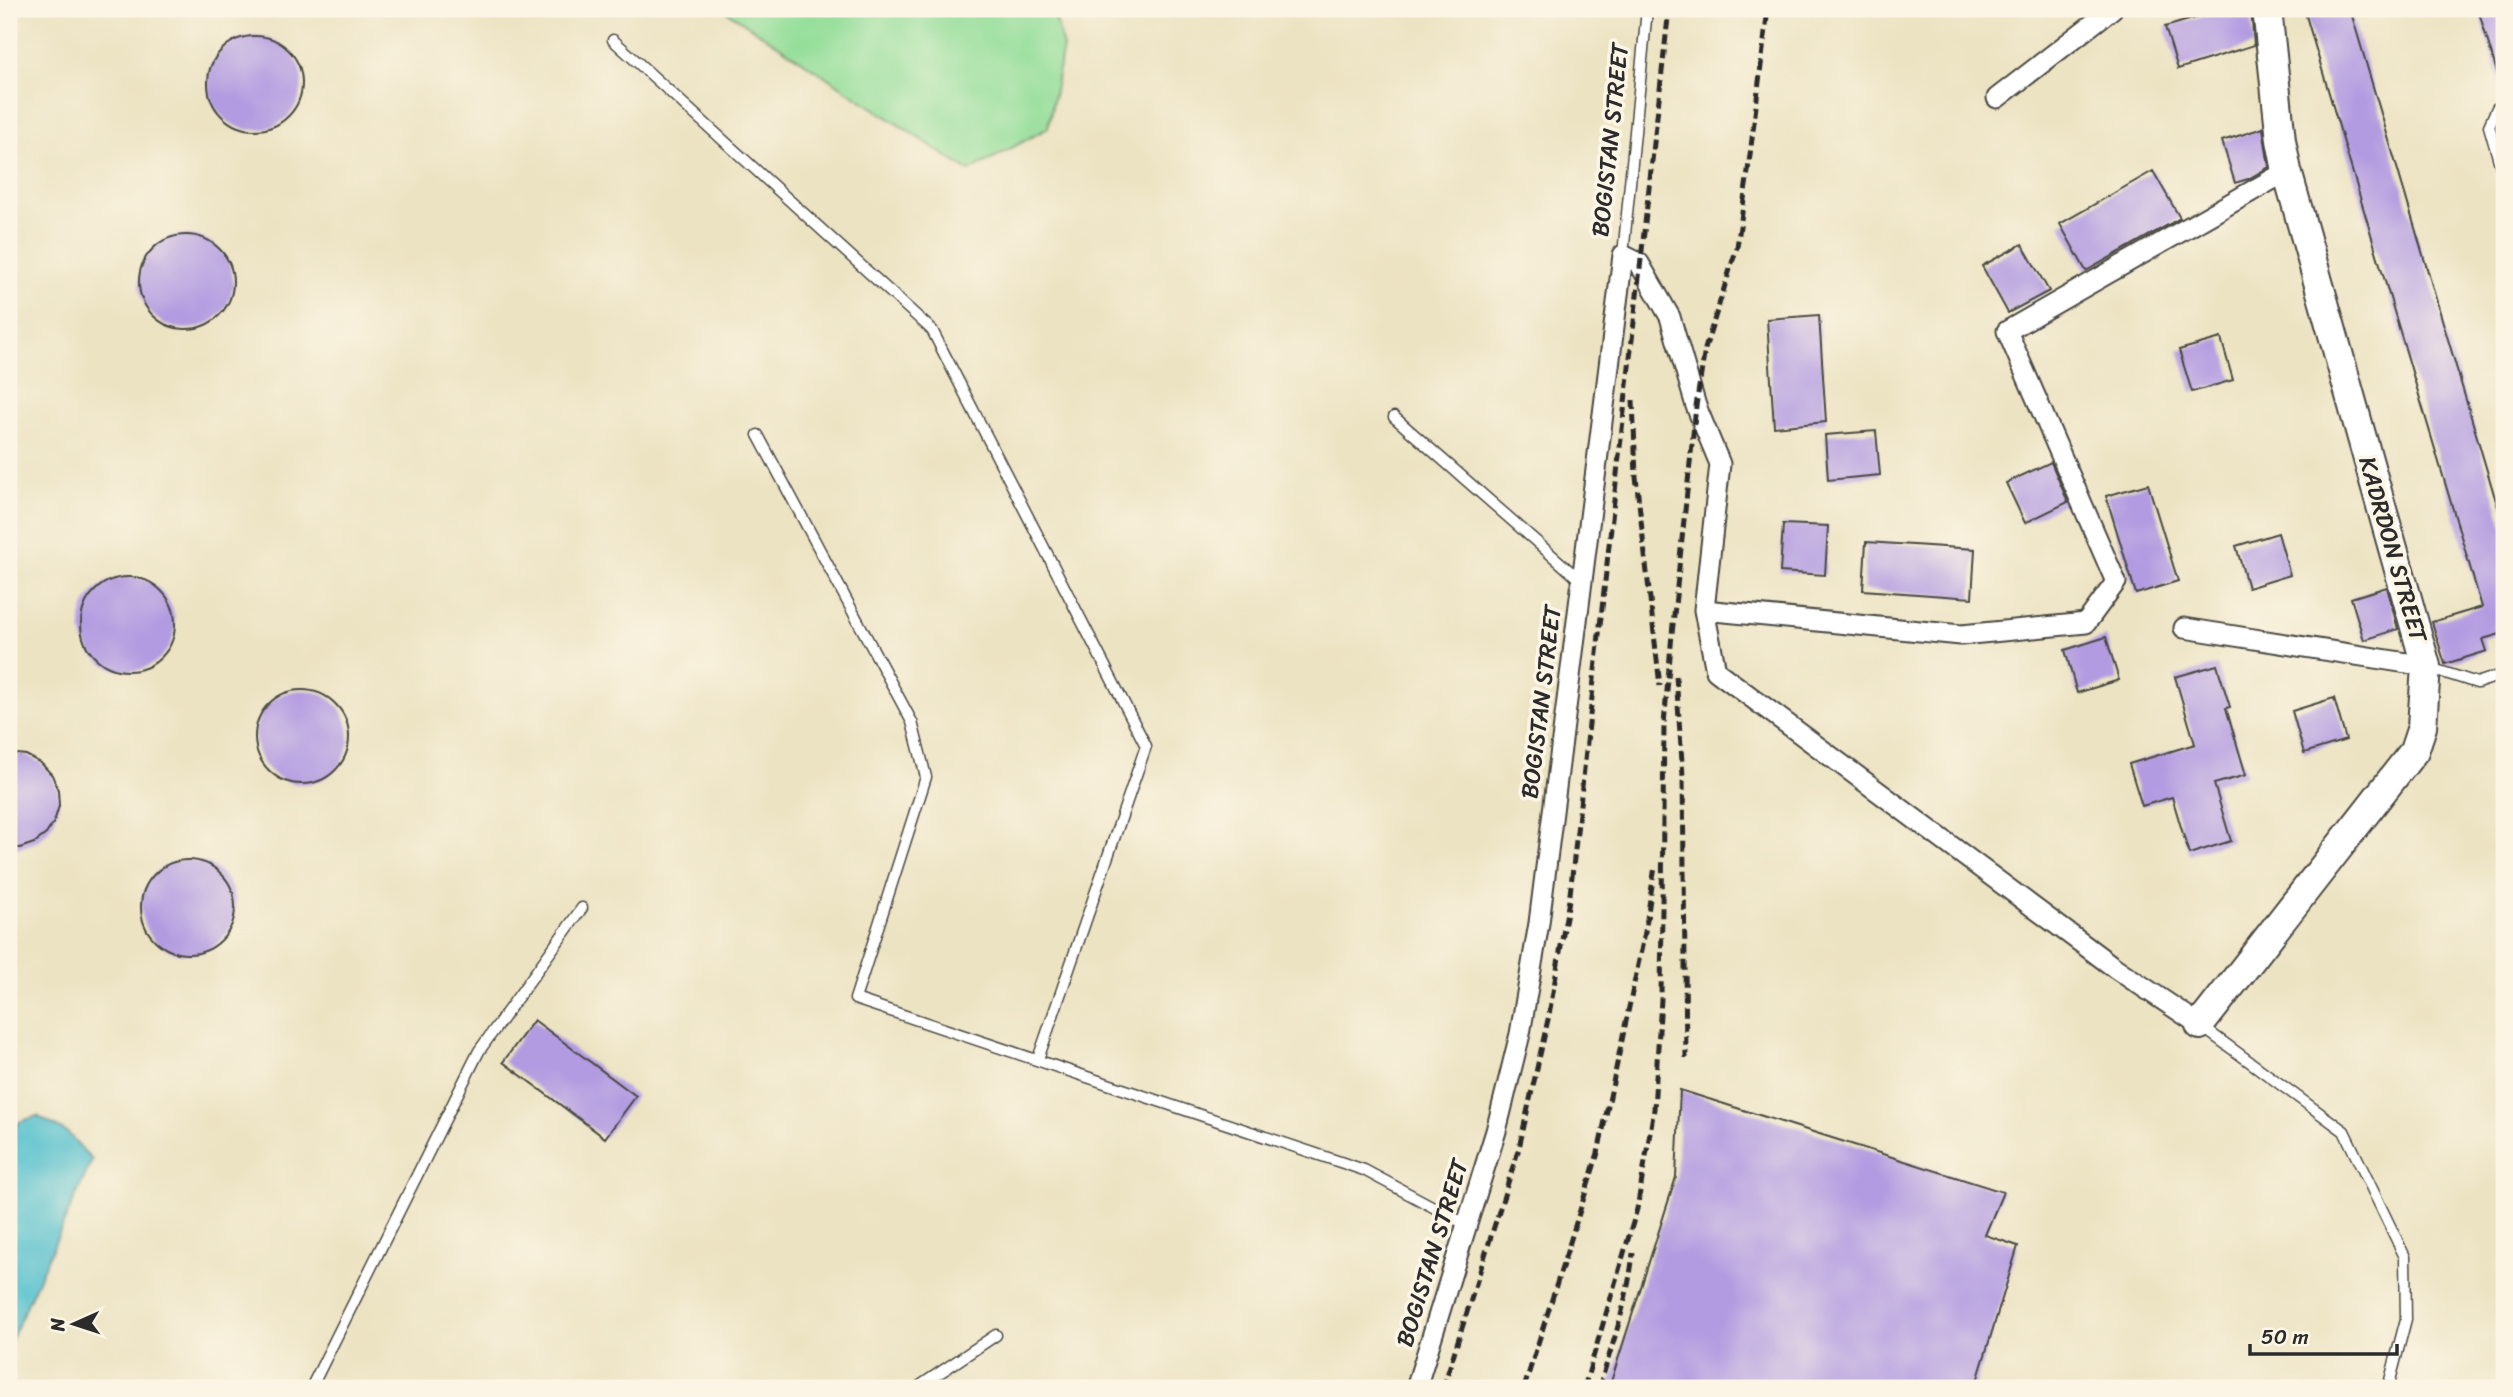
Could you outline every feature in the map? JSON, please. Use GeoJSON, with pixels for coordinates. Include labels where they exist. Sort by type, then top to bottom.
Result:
{"type":"FeatureCollection","features":[{"type":"Feature","properties":{"kind":"street"},"geometry":{"type":"LineString","coordinates":[[1997,98],[2112,9]]}},
{"type":"Feature","properties":{"kind":"street","name":"KADRDON STREET"},"geometry":{"type":"LineString","coordinates":[[2200,1025],[2414,751],[2422,727],[2426,666],[2287,171],[2281,140],[2267,9]]}},
{"type":"Feature","properties":{"kind":"street"},"geometry":{"type":"LineString","coordinates":[[1704,610],[1961,635],[2086,623],[2116,582],[2007,331],[2287,171]]}},
{"type":"Feature","properties":{"kind":"street","name":"BOGISTAN STREET"},"geometry":{"type":"LineString","coordinates":[[1416,1388],[1496,1131],[1520,1034],[1538,923],[1623,255]]}},
{"type":"Feature","properties":{"kind":"street"},"geometry":{"type":"LineString","coordinates":[[1623,255],[1639,262],[1670,317],[1696,406],[1720,464],[1704,610],[1717,671],[2115,968],[2200,1025]]}},
{"type":"Feature","properties":{"kind":"street"},"geometry":{"type":"LineString","coordinates":[[2184,628],[2426,666]]}},
{"type":"Feature","properties":{"kind":"lane","name":"BOGISTAN STREET"},"geometry":{"type":"LineString","coordinates":[[1623,255],[1647,9]]}},
{"type":"Feature","properties":{"kind":"lane"},"geometry":{"type":"LineString","coordinates":[[613,40],[932,330],[1146,746],[1038,1059]]}},
{"type":"Feature","properties":{"kind":"lane"},"geometry":{"type":"LineString","coordinates":[[2504,105],[2497,108],[2489,126],[2504,178]]}},
{"type":"Feature","properties":{"kind":"lane"},"geometry":{"type":"LineString","coordinates":[[1394,417],[1580,580]]}},
{"type":"Feature","properties":{"kind":"lane"},"geometry":{"type":"LineString","coordinates":[[758,435],[912,722],[926,777],[855,999],[1364,1170],[1466,1224]]}},
{"type":"Feature","properties":{"kind":"lane"},"geometry":{"type":"LineString","coordinates":[[2426,666],[2477,683],[2504,674]]}},
{"type":"Feature","properties":{"kind":"lane"},"geometry":{"type":"LineString","coordinates":[[311,1388],[479,1051],[582,908]]}},
{"type":"Feature","properties":{"kind":"lane"},"geometry":{"type":"LineString","coordinates":[[2200,1025],[2344,1131],[2405,1257],[2406,1319],[2388,1388]]}},
{"type":"Feature","properties":{"kind":"lane"},"geometry":{"type":"LineString","coordinates":[[917,1388],[996,1335]]}},
{"type":"Feature","properties":{"kind":"green space"},"geometry":{"type":"Polygon","coordinates":[[[723,9],[1053,9],[1063,47],[1048,128],[969,171],[723,9]]]}},
{"type":"Feature","properties":{"kind":"water"},"geometry":{"type":"Polygon","coordinates":[[[37,1116],[68,1133],[92,1160],[9,1345],[9,1141],[19,1122],[37,1116]]]}},
{"type":"Feature","properties":{"kind":"building"},"geometry":{"type":"Polygon","coordinates":[[[2215,9],[2251,9],[2254,45],[2178,69],[2165,27],[2216,12],[2215,9]]]}},
{"type":"Feature","properties":{"kind":"building"},"geometry":{"type":"Polygon","coordinates":[[[2304,9],[2350,9],[2504,528],[2504,633],[2483,639],[2487,651],[2445,664],[2432,622],[2482,607],[2304,9]]]}},
{"type":"Feature","properties":{"kind":"building"},"geometry":{"type":"Polygon","coordinates":[[[2478,9],[2504,9],[2504,82],[2500,82],[2478,9]]]}},
{"type":"Feature","properties":{"kind":"building"},"geometry":{"type":"Polygon","coordinates":[[[255,36],[273,39],[288,50],[299,65],[302,83],[299,101],[288,116],[273,127],[255,130],[237,127],[222,116],[211,101],[208,83],[211,65],[222,50],[237,39],[255,36]]]}},
{"type":"Feature","properties":{"kind":"building"},"geometry":{"type":"Polygon","coordinates":[[[2263,128],[2269,167],[2235,183],[2222,141],[2263,128]]]}},
{"type":"Feature","properties":{"kind":"building"},"geometry":{"type":"Polygon","coordinates":[[[2153,171],[2180,218],[2086,271],[2060,224],[2153,171]]]}},
{"type":"Feature","properties":{"kind":"building"},"geometry":{"type":"Polygon","coordinates":[[[186,235],[204,238],[219,249],[230,264],[233,282],[230,300],[219,315],[204,326],[186,329],[168,326],[153,315],[142,300],[139,282],[142,264],[153,249],[168,238],[186,235]]]}},
{"type":"Feature","properties":{"kind":"building"},"geometry":{"type":"Polygon","coordinates":[[[2022,244],[2049,291],[2008,313],[1982,266],[2022,244]]]}},
{"type":"Feature","properties":{"kind":"building"},"geometry":{"type":"Polygon","coordinates":[[[1819,315],[1826,422],[1774,427],[1767,319],[1819,315]]]}},
{"type":"Feature","properties":{"kind":"building"},"geometry":{"type":"Polygon","coordinates":[[[2221,338],[2233,380],[2192,392],[2179,350],[2221,338]]]}},
{"type":"Feature","properties":{"kind":"building"},"geometry":{"type":"Polygon","coordinates":[[[1876,431],[1880,475],[1828,480],[1825,435],[1876,431]]]}},
{"type":"Feature","properties":{"kind":"building"},"geometry":{"type":"Polygon","coordinates":[[[2051,462],[2068,502],[2025,523],[2006,483],[2051,462]]]}},
{"type":"Feature","properties":{"kind":"building"},"geometry":{"type":"Polygon","coordinates":[[[2148,484],[2178,581],[2136,594],[2106,496],[2148,484]]]}},
{"type":"Feature","properties":{"kind":"building"},"geometry":{"type":"Polygon","coordinates":[[[1783,524],[1828,526],[1825,575],[1780,572],[1783,524]]]}},
{"type":"Feature","properties":{"kind":"building"},"geometry":{"type":"Polygon","coordinates":[[[2278,533],[2290,575],[2248,588],[2236,546],[2278,533]]]}},
{"type":"Feature","properties":{"kind":"building"},"geometry":{"type":"Polygon","coordinates":[[[1866,542],[1975,549],[1972,598],[1863,590],[1866,542]]]}},
{"type":"Feature","properties":{"kind":"building"},"geometry":{"type":"Polygon","coordinates":[[[128,577],[146,580],[161,591],[172,606],[175,624],[172,642],[161,657],[146,668],[128,671],[110,668],[95,657],[84,642],[81,624],[84,606],[95,591],[110,580],[128,577]]]}},
{"type":"Feature","properties":{"kind":"building"},"geometry":{"type":"Polygon","coordinates":[[[2387,587],[2398,629],[2364,640],[2351,598],[2387,587]]]}},
{"type":"Feature","properties":{"kind":"building"},"geometry":{"type":"Polygon","coordinates":[[[2106,637],[2119,680],[2077,693],[2065,650],[2106,637]]]}},
{"type":"Feature","properties":{"kind":"building"},"geometry":{"type":"Polygon","coordinates":[[[2217,665],[2230,707],[2226,708],[2246,775],[2214,784],[2231,841],[2189,854],[2172,797],[2142,806],[2129,764],[2195,744],[2175,677],[2217,665]]]}},
{"type":"Feature","properties":{"kind":"building"},"geometry":{"type":"Polygon","coordinates":[[[302,690],[320,693],[335,704],[346,719],[349,737],[346,755],[335,770],[320,781],[302,784],[284,781],[269,770],[258,755],[255,737],[258,719],[269,704],[284,693],[302,690]]]}},
{"type":"Feature","properties":{"kind":"building"},"geometry":{"type":"Polygon","coordinates":[[[2334,698],[2346,740],[2304,753],[2292,711],[2334,698]]]}},
{"type":"Feature","properties":{"kind":"building"},"geometry":{"type":"Polygon","coordinates":[[[9,753],[26,755],[41,763],[52,775],[58,790],[59,806],[54,822],[46,834],[34,843],[20,848],[9,848],[9,753]]]}},
{"type":"Feature","properties":{"kind":"building"},"geometry":{"type":"Polygon","coordinates":[[[188,860],[206,863],[221,874],[232,889],[235,907],[232,925],[221,940],[206,951],[188,954],[170,951],[155,940],[144,925],[141,907],[144,889],[155,874],[170,863],[188,860]]]}},
{"type":"Feature","properties":{"kind":"building"},"geometry":{"type":"Polygon","coordinates":[[[534,1020],[636,1096],[605,1138],[503,1062],[534,1020]]]}},
{"type":"Feature","properties":{"kind":"building"},"geometry":{"type":"Polygon","coordinates":[[[1680,1090],[2003,1192],[1985,1235],[2018,1246],[1975,1388],[1609,1388],[1676,1177],[1680,1090]]]}},
{"type":"Feature","properties":{"kind":"railway"},"geometry":{"type":"LineString","coordinates":[[1443,1388],[1519,1148],[1549,1015],[1570,894],[1669,9]]}},
{"type":"Feature","properties":{"kind":"railway"},"geometry":{"type":"LineString","coordinates":[[1584,1388],[1637,1209],[1654,1109],[1661,999],[1664,724],[1672,634],[1696,406],[1705,349],[1737,247],[1768,9]]}},
{"type":"Feature","properties":{"kind":"railway"},"geometry":{"type":"LineString","coordinates":[[1633,400],[1636,477],[1660,686]]}},
{"type":"Feature","properties":{"kind":"railway"},"geometry":{"type":"LineString","coordinates":[[1676,676],[1683,776],[1686,1058]]}},
{"type":"Feature","properties":{"kind":"railway"},"geometry":{"type":"LineString","coordinates":[[1524,1388],[1598,1153],[1645,932],[1655,866]]}},
{"type":"Feature","properties":{"kind":"railway"},"geometry":{"type":"LineString","coordinates":[[1599,1388],[1624,1305],[1633,1253]]}}]}
